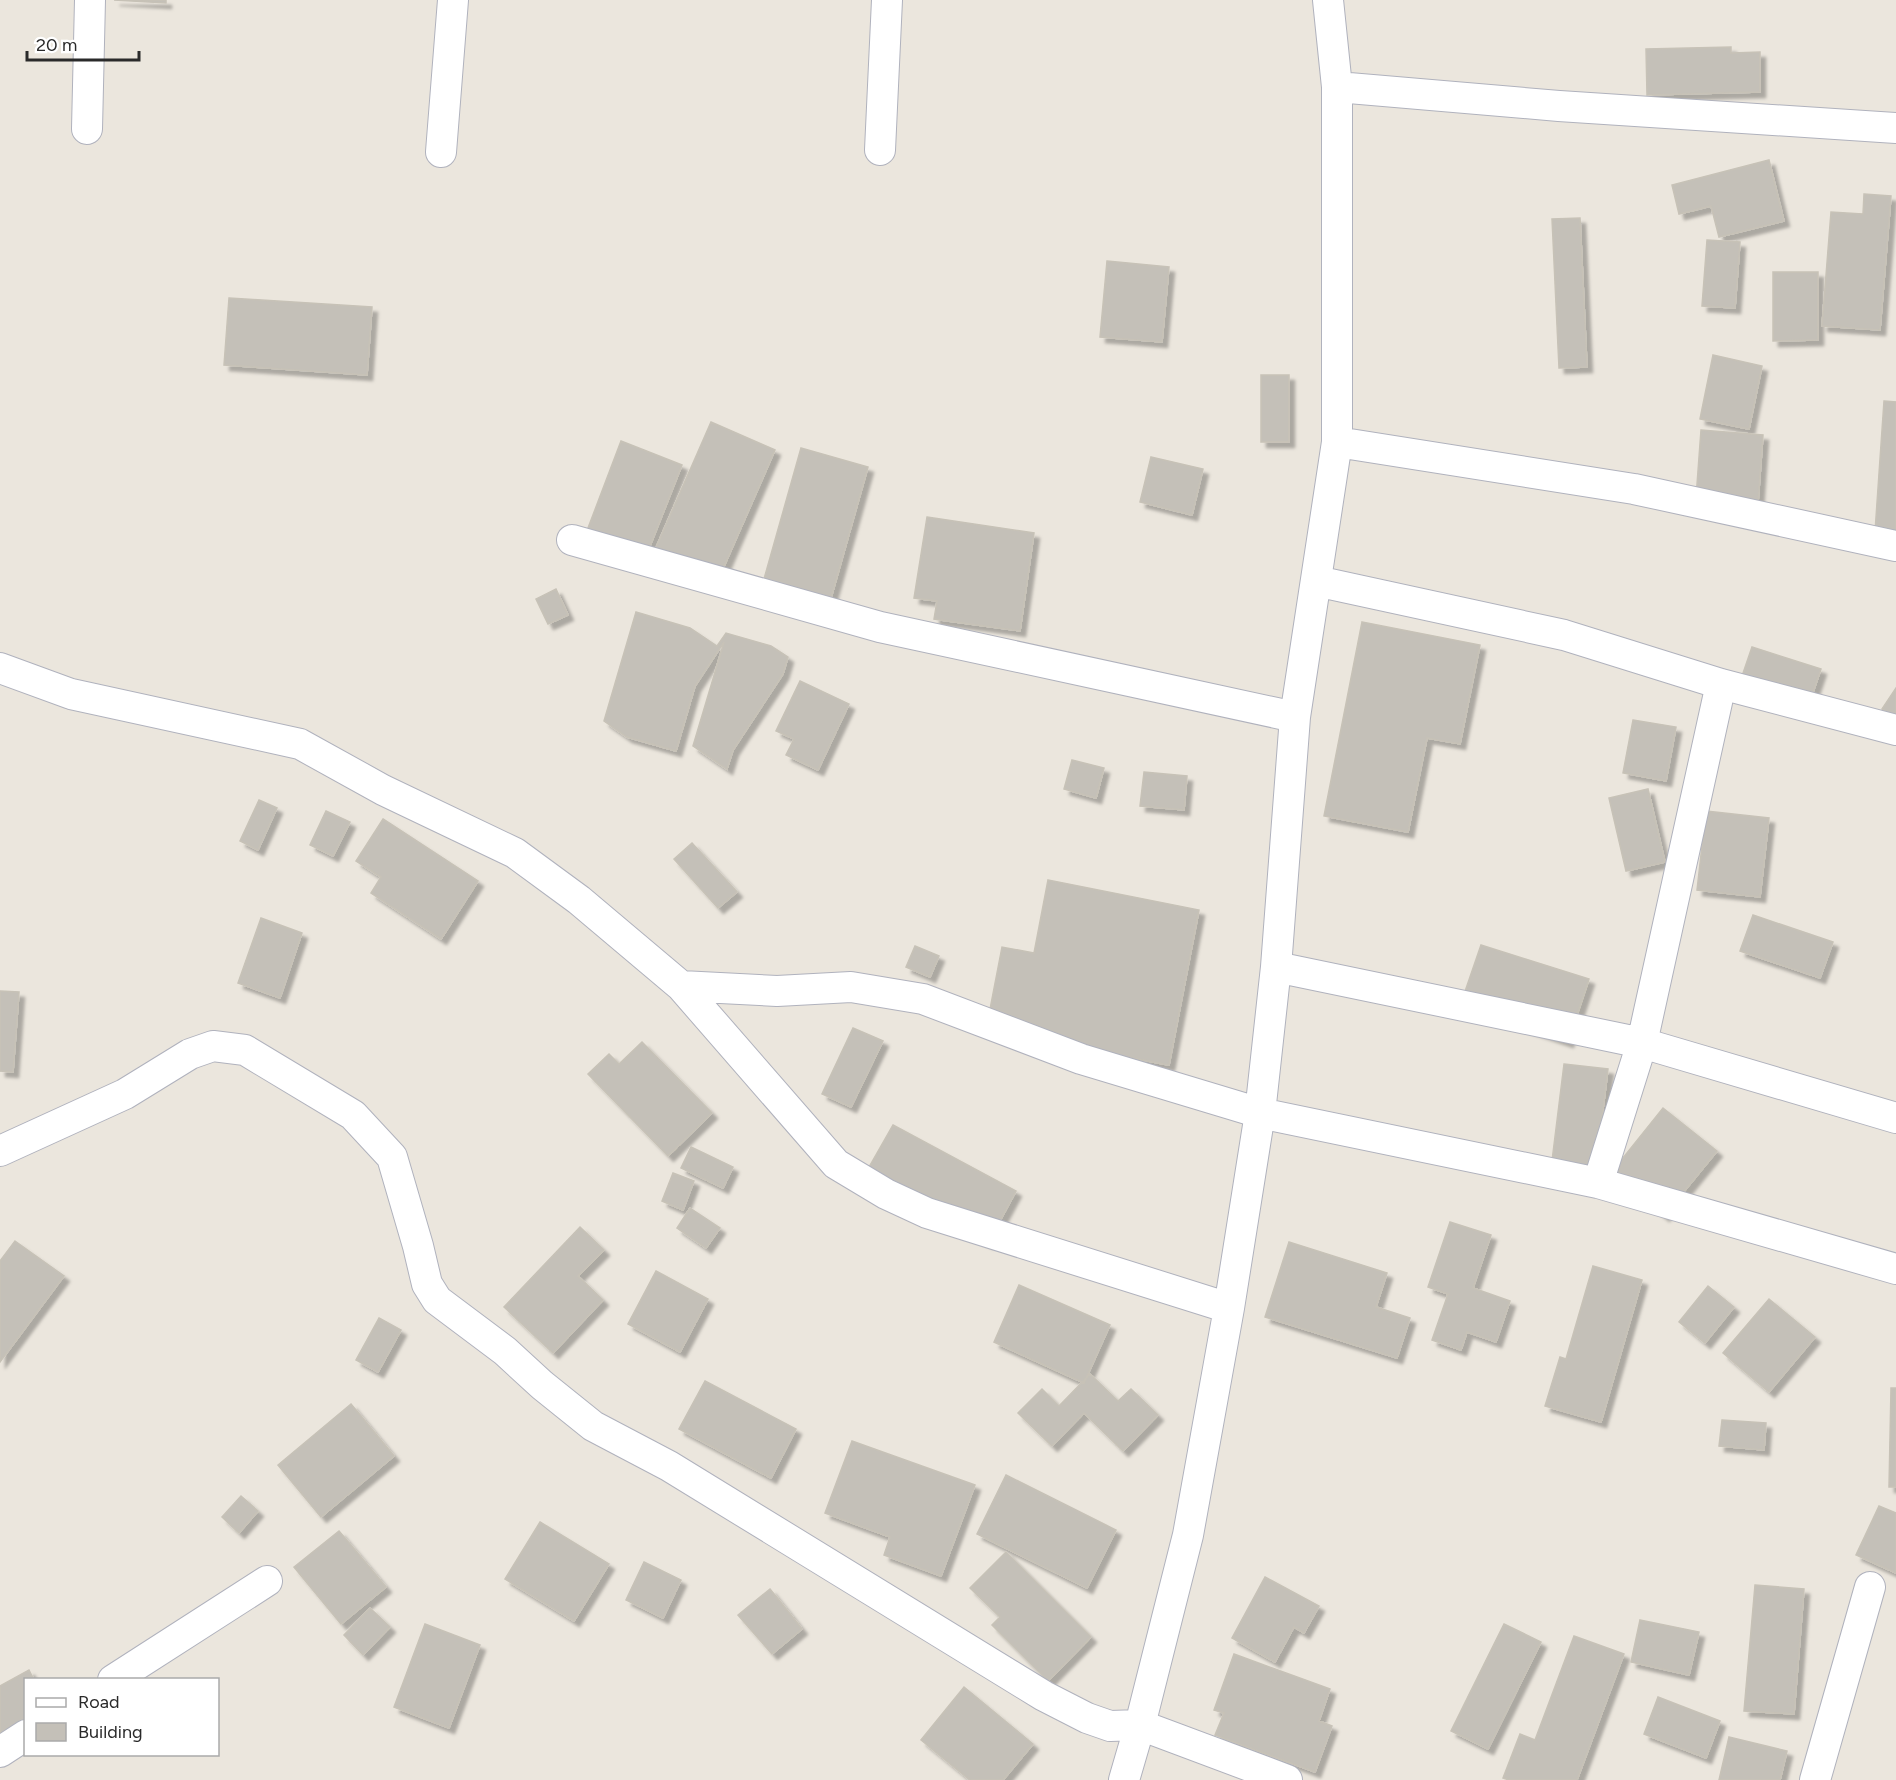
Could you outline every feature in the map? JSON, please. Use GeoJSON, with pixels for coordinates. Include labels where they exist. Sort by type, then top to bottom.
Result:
{"type":"FeatureCollection","features":[{"type":"Feature","properties":{"kind":"street"},"geometry":{"type":"LineString","coordinates":[[87,129],[90,0]]}},
{"type":"Feature","properties":{"kind":"street"},"geometry":{"type":"LineString","coordinates":[[441,152],[453,0]]}},
{"type":"Feature","properties":{"kind":"street"},"geometry":{"type":"LineString","coordinates":[[880,150],[887,0]]}},
{"type":"Feature","properties":{"kind":"street"},"geometry":{"type":"LineString","coordinates":[[1124,1780],[1188,1535],[1229,1308],[1260,1113],[1276,967],[1295,717],[1337,442],[1337,87],[1328,0]]}},
{"type":"Feature","properties":{"kind":"street"},"geometry":{"type":"LineString","coordinates":[[1337,87],[1559,106],[1896,129]]}},
{"type":"Feature","properties":{"kind":"street"},"geometry":{"type":"LineString","coordinates":[[1337,442],[1634,489],[1896,546]]}},
{"type":"Feature","properties":{"kind":"street"},"geometry":{"type":"LineString","coordinates":[[572,540],[880,627],[1295,717]]}},
{"type":"Feature","properties":{"kind":"street"},"geometry":{"type":"LineString","coordinates":[[1316,581],[1564,635],[1722,684],[1896,730]]}},
{"type":"Feature","properties":{"kind":"street"},"geometry":{"type":"LineString","coordinates":[[0,668],[71,694],[300,744],[383,790],[515,853],[579,900],[681,986],[836,1164],[876,1188],[927,1213],[1229,1308]]}},
{"type":"Feature","properties":{"kind":"street"},"geometry":{"type":"LineString","coordinates":[[1598,1183],[1642,1043],[1722,684]]}},
{"type":"Feature","properties":{"kind":"street"},"geometry":{"type":"LineString","coordinates":[[1276,967],[1642,1043],[1896,1118]]}},
{"type":"Feature","properties":{"kind":"street"},"geometry":{"type":"LineString","coordinates":[[681,986],[777,991],[851,987],[923,999],[1081,1059],[1260,1113],[1598,1183],[1896,1269]]}},
{"type":"Feature","properties":{"kind":"street"},"geometry":{"type":"LineString","coordinates":[[0,1151],[125,1094],[190,1054],[213,1046],[245,1050],[353,1115],[361,1123],[392,1157],[418,1246],[426,1284],[437,1300],[505,1351],[542,1385],[593,1426],[669,1466],[1044,1696],[1088,1718],[1110,1726],[1140,1725],[1287,1780]]}},
{"type":"Feature","properties":{"kind":"street"},"geometry":{"type":"LineString","coordinates":[[116,1678],[267,1581]]}},
{"type":"Feature","properties":{"kind":"street"},"geometry":{"type":"LineString","coordinates":[[1815,1780],[1870,1587]]}},
{"type":"Feature","properties":{"kind":"street"},"geometry":{"type":"LineString","coordinates":[[0,1752],[24,1737]]}},
{"type":"Feature","properties":{"kind":"building"},"geometry":{"type":"Polygon","coordinates":[[[114,0],[166,0],[166,3],[114,0]]]}},
{"type":"Feature","properties":{"kind":"building"},"geometry":{"type":"Polygon","coordinates":[[[1731,47],[1731,53],[1760,52],[1760,92],[1647,95],[1646,49],[1731,47]]]}},
{"type":"Feature","properties":{"kind":"building"},"geometry":{"type":"Polygon","coordinates":[[[1769,160],[1784,221],[1719,237],[1711,206],[1679,214],[1672,185],[1769,160]]]}},
{"type":"Feature","properties":{"kind":"building"},"geometry":{"type":"Polygon","coordinates":[[[1864,194],[1891,196],[1880,330],[1822,326],[1831,212],[1863,214],[1864,194]]]}},
{"type":"Feature","properties":{"kind":"building"},"geometry":{"type":"Polygon","coordinates":[[[1580,218],[1587,367],[1559,368],[1552,219],[1580,218]]]}},
{"type":"Feature","properties":{"kind":"building"},"geometry":{"type":"Polygon","coordinates":[[[1707,240],[1740,242],[1735,308],[1702,306],[1707,240]]]}},
{"type":"Feature","properties":{"kind":"building"},"geometry":{"type":"Polygon","coordinates":[[[1107,261],[1169,267],[1162,342],[1100,337],[1107,261]]]}},
{"type":"Feature","properties":{"kind":"building"},"geometry":{"type":"Polygon","coordinates":[[[1773,272],[1818,272],[1818,340],[1773,341],[1773,272]]]}},
{"type":"Feature","properties":{"kind":"building"},"geometry":{"type":"Polygon","coordinates":[[[229,298],[372,307],[367,375],[224,365],[229,298]]]}},
{"type":"Feature","properties":{"kind":"building"},"geometry":{"type":"Polygon","coordinates":[[[1713,355],[1762,366],[1749,429],[1700,419],[1713,355]]]}},
{"type":"Feature","properties":{"kind":"building"},"geometry":{"type":"Polygon","coordinates":[[[1261,375],[1289,375],[1289,442],[1261,442],[1261,375]]]}},
{"type":"Feature","properties":{"kind":"building"},"geometry":{"type":"Polygon","coordinates":[[[1884,401],[1896,402],[1896,533],[1875,532],[1884,401]]]}},
{"type":"Feature","properties":{"kind":"building"},"geometry":{"type":"Polygon","coordinates":[[[711,422],[775,450],[715,587],[651,559],[711,422]]]}},
{"type":"Feature","properties":{"kind":"building"},"geometry":{"type":"Polygon","coordinates":[[[1701,430],[1763,435],[1758,503],[1696,498],[1701,430]]]}},
{"type":"Feature","properties":{"kind":"building"},"geometry":{"type":"Polygon","coordinates":[[[621,441],[682,465],[648,551],[588,528],[621,441]]]}},
{"type":"Feature","properties":{"kind":"building"},"geometry":{"type":"Polygon","coordinates":[[[801,448],[868,467],[831,598],[764,579],[801,448]]]}},
{"type":"Feature","properties":{"kind":"building"},"geometry":{"type":"Polygon","coordinates":[[[1151,457],[1203,469],[1192,515],[1140,502],[1151,457]]]}},
{"type":"Feature","properties":{"kind":"building"},"geometry":{"type":"Polygon","coordinates":[[[927,517],[1034,533],[1020,631],[934,619],[937,601],[914,598],[927,517]]]}},
{"type":"Feature","properties":{"kind":"building"},"geometry":{"type":"Polygon","coordinates":[[[556,589],[568,615],[548,624],[536,599],[556,589]]]}},
{"type":"Feature","properties":{"kind":"building"},"geometry":{"type":"Polygon","coordinates":[[[636,612],[690,628],[717,646],[726,633],[771,646],[788,657],[783,674],[733,750],[727,769],[693,746],[724,642],[695,686],[676,751],[627,737],[604,721],[636,612]]]}},
{"type":"Feature","properties":{"kind":"building"},"geometry":{"type":"Polygon","coordinates":[[[1362,622],[1480,645],[1460,744],[1427,738],[1408,832],[1324,816],[1362,622]]]}},
{"type":"Feature","properties":{"kind":"building"},"geometry":{"type":"Polygon","coordinates":[[[1752,647],[1821,669],[1809,704],[1740,682],[1752,647]]]}},
{"type":"Feature","properties":{"kind":"building"},"geometry":{"type":"Polygon","coordinates":[[[800,681],[849,704],[818,770],[786,755],[794,739],[776,731],[800,681]]]}},
{"type":"Feature","properties":{"kind":"building"},"geometry":{"type":"Polygon","coordinates":[[[1896,688],[1896,718],[1882,709],[1896,688]]]}},
{"type":"Feature","properties":{"kind":"building"},"geometry":{"type":"Polygon","coordinates":[[[1633,720],[1676,727],[1666,781],[1623,773],[1633,720]]]}},
{"type":"Feature","properties":{"kind":"building"},"geometry":{"type":"Polygon","coordinates":[[[1072,760],[1104,768],[1096,798],[1064,789],[1072,760]]]}},
{"type":"Feature","properties":{"kind":"building"},"geometry":{"type":"Polygon","coordinates":[[[1144,772],[1187,776],[1184,810],[1140,806],[1144,772]]]}},
{"type":"Feature","properties":{"kind":"building"},"geometry":{"type":"Polygon","coordinates":[[[1648,789],[1665,862],[1626,871],[1609,798],[1648,789]]]}},
{"type":"Feature","properties":{"kind":"building"},"geometry":{"type":"Polygon","coordinates":[[[259,800],[277,808],[258,850],[240,841],[259,800]]]}},
{"type":"Feature","properties":{"kind":"building"},"geometry":{"type":"Polygon","coordinates":[[[326,811],[350,822],[333,856],[310,845],[326,811]]]}},
{"type":"Feature","properties":{"kind":"building"},"geometry":{"type":"Polygon","coordinates":[[[1706,811],[1769,818],[1760,897],[1697,890],[1706,811]]]}},
{"type":"Feature","properties":{"kind":"building"},"geometry":{"type":"Polygon","coordinates":[[[383,819],[478,881],[441,939],[371,893],[381,877],[356,861],[383,819]]]}},
{"type":"Feature","properties":{"kind":"building"},"geometry":{"type":"Polygon","coordinates":[[[692,843],[737,892],[718,908],[674,859],[692,843]]]}},
{"type":"Feature","properties":{"kind":"building"},"geometry":{"type":"Polygon","coordinates":[[[1048,880],[1199,910],[1169,1065],[986,1030],[1002,947],[1034,953],[1048,880]]]}},
{"type":"Feature","properties":{"kind":"building"},"geometry":{"type":"Polygon","coordinates":[[[1753,915],[1833,942],[1820,978],[1740,951],[1753,915]]]}},
{"type":"Feature","properties":{"kind":"building"},"geometry":{"type":"Polygon","coordinates":[[[261,918],[302,933],[280,998],[238,983],[261,918]]]}},
{"type":"Feature","properties":{"kind":"building"},"geometry":{"type":"Polygon","coordinates":[[[1481,945],[1589,979],[1568,1042],[1460,1006],[1481,945]]]}},
{"type":"Feature","properties":{"kind":"building"},"geometry":{"type":"Polygon","coordinates":[[[915,946],[939,956],[930,977],[906,967],[915,946]]]}},
{"type":"Feature","properties":{"kind":"building"},"geometry":{"type":"Polygon","coordinates":[[[0,991],[19,992],[13,1072],[0,1071],[0,991]]]}},
{"type":"Feature","properties":{"kind":"building"},"geometry":{"type":"Polygon","coordinates":[[[853,1028],[883,1041],[851,1107],[822,1094],[853,1028]]]}},
{"type":"Feature","properties":{"kind":"building"},"geometry":{"type":"Polygon","coordinates":[[[642,1042],[712,1113],[668,1156],[588,1074],[609,1054],[619,1064],[642,1042]]]}},
{"type":"Feature","properties":{"kind":"building"},"geometry":{"type":"Polygon","coordinates":[[[1564,1064],[1608,1069],[1595,1174],[1551,1169],[1564,1064]]]}},
{"type":"Feature","properties":{"kind":"building"},"geometry":{"type":"Polygon","coordinates":[[[1663,1108],[1717,1151],[1664,1216],[1611,1173],[1663,1108]]]}},
{"type":"Feature","properties":{"kind":"building"},"geometry":{"type":"Polygon","coordinates":[[[893,1125],[1016,1191],[988,1243],[864,1176],[893,1125]]]}},
{"type":"Feature","properties":{"kind":"building"},"geometry":{"type":"Polygon","coordinates":[[[691,1147],[733,1167],[723,1188],[681,1168],[691,1147]]]}},
{"type":"Feature","properties":{"kind":"building"},"geometry":{"type":"Polygon","coordinates":[[[673,1173],[694,1181],[683,1210],[662,1201],[673,1173]]]}},
{"type":"Feature","properties":{"kind":"building"},"geometry":{"type":"Polygon","coordinates":[[[690,1208],[720,1228],[706,1248],[677,1228],[690,1208]]]}},
{"type":"Feature","properties":{"kind":"building"},"geometry":{"type":"Polygon","coordinates":[[[1450,1222],[1491,1235],[1473,1288],[1510,1301],[1496,1342],[1467,1332],[1461,1350],[1432,1340],[1448,1294],[1428,1287],[1450,1222]]]}},
{"type":"Feature","properties":{"kind":"building"},"geometry":{"type":"Polygon","coordinates":[[[580,1227],[604,1250],[578,1276],[603,1300],[553,1353],[504,1307],[580,1227]]]}},
{"type":"Feature","properties":{"kind":"building"},"geometry":{"type":"Polygon","coordinates":[[[15,1241],[64,1276],[0,1362],[0,1261],[15,1241]]]}},
{"type":"Feature","properties":{"kind":"building"},"geometry":{"type":"Polygon","coordinates":[[[1289,1242],[1387,1273],[1376,1307],[1410,1318],[1397,1358],[1265,1317],[1289,1242]]]}},
{"type":"Feature","properties":{"kind":"building"},"geometry":{"type":"Polygon","coordinates":[[[1593,1266],[1642,1280],[1601,1422],[1545,1406],[1560,1357],[1566,1359],[1593,1266]]]}},
{"type":"Feature","properties":{"kind":"building"},"geometry":{"type":"Polygon","coordinates":[[[656,1271],[708,1299],[680,1352],[628,1324],[656,1271]]]}},
{"type":"Feature","properties":{"kind":"building"},"geometry":{"type":"Polygon","coordinates":[[[1019,1285],[1110,1325],[1084,1383],[994,1342],[1019,1285]]]}},
{"type":"Feature","properties":{"kind":"building"},"geometry":{"type":"Polygon","coordinates":[[[1708,1286],[1734,1307],[1705,1343],[1679,1322],[1708,1286]]]}},
{"type":"Feature","properties":{"kind":"building"},"geometry":{"type":"Polygon","coordinates":[[[1769,1299],[1815,1337],[1769,1392],[1723,1353],[1769,1299]]]}},
{"type":"Feature","properties":{"kind":"building"},"geometry":{"type":"Polygon","coordinates":[[[379,1318],[401,1330],[378,1372],[356,1360],[379,1318]]]}},
{"type":"Feature","properties":{"kind":"building"},"geometry":{"type":"Polygon","coordinates":[[[1090,1374],[1118,1401],[1131,1389],[1158,1415],[1123,1451],[1084,1413],[1052,1446],[1018,1413],[1042,1389],[1059,1406],[1090,1374]]]}},
{"type":"Feature","properties":{"kind":"building"},"geometry":{"type":"Polygon","coordinates":[[[705,1381],[796,1429],[771,1478],[679,1429],[705,1381]]]}},
{"type":"Feature","properties":{"kind":"building"},"geometry":{"type":"Polygon","coordinates":[[[1891,1388],[1896,1388],[1896,1487],[1889,1487],[1891,1388]]]}},
{"type":"Feature","properties":{"kind":"building"},"geometry":{"type":"Polygon","coordinates":[[[351,1404],[394,1456],[321,1517],[278,1465],[351,1404]]]}},
{"type":"Feature","properties":{"kind":"building"},"geometry":{"type":"Polygon","coordinates":[[[1722,1420],[1766,1423],[1764,1450],[1719,1446],[1722,1420]]]}},
{"type":"Feature","properties":{"kind":"building"},"geometry":{"type":"Polygon","coordinates":[[[852,1441],[975,1485],[941,1576],[884,1555],[890,1537],[825,1513],[852,1441]]]}},
{"type":"Feature","properties":{"kind":"building"},"geometry":{"type":"Polygon","coordinates":[[[1006,1475],[1116,1530],[1087,1588],[977,1534],[1006,1475]]]}},
{"type":"Feature","properties":{"kind":"building"},"geometry":{"type":"Polygon","coordinates":[[[241,1496],[258,1511],[239,1533],[222,1517],[241,1496]]]}},
{"type":"Feature","properties":{"kind":"building"},"geometry":{"type":"Polygon","coordinates":[[[1879,1506],[1896,1513],[1896,1573],[1856,1555],[1879,1506]]]}},
{"type":"Feature","properties":{"kind":"building"},"geometry":{"type":"Polygon","coordinates":[[[540,1522],[609,1564],[574,1621],[505,1579],[540,1522]]]}},
{"type":"Feature","properties":{"kind":"building"},"geometry":{"type":"Polygon","coordinates":[[[339,1531],[386,1587],[341,1624],[294,1567],[339,1531]]]}},
{"type":"Feature","properties":{"kind":"building"},"geometry":{"type":"Polygon","coordinates":[[[1006,1552],[1091,1637],[1048,1681],[992,1625],[1000,1617],[970,1588],[1006,1552]]]}},
{"type":"Feature","properties":{"kind":"building"},"geometry":{"type":"Polygon","coordinates":[[[644,1562],[681,1580],[663,1618],[626,1600],[644,1562]]]}},
{"type":"Feature","properties":{"kind":"building"},"geometry":{"type":"Polygon","coordinates":[[[1265,1577],[1319,1606],[1304,1633],[1294,1627],[1275,1662],[1232,1638],[1265,1577]]]}},
{"type":"Feature","properties":{"kind":"building"},"geometry":{"type":"Polygon","coordinates":[[[1755,1585],[1804,1589],[1794,1714],[1744,1711],[1755,1585]]]}},
{"type":"Feature","properties":{"kind":"building"},"geometry":{"type":"Polygon","coordinates":[[[770,1589],[802,1629],[772,1654],[738,1615],[770,1589]]]}},
{"type":"Feature","properties":{"kind":"building"},"geometry":{"type":"Polygon","coordinates":[[[370,1608],[390,1627],[363,1655],[344,1635],[370,1608]]]}},
{"type":"Feature","properties":{"kind":"building"},"geometry":{"type":"Polygon","coordinates":[[[1640,1620],[1699,1632],[1689,1675],[1631,1662],[1640,1620]]]}},
{"type":"Feature","properties":{"kind":"building"},"geometry":{"type":"Polygon","coordinates":[[[425,1624],[480,1645],[449,1728],[394,1707],[425,1624]]]}},
{"type":"Feature","properties":{"kind":"building"},"geometry":{"type":"Polygon","coordinates":[[[1504,1624],[1541,1642],[1488,1749],[1451,1731],[1504,1624]]]}},
{"type":"Feature","properties":{"kind":"building"},"geometry":{"type":"Polygon","coordinates":[[[1574,1636],[1624,1654],[1577,1780],[1509,1780],[1503,1778],[1520,1734],[1535,1740],[1574,1636]]]}},
{"type":"Feature","properties":{"kind":"building"},"geometry":{"type":"Polygon","coordinates":[[[1234,1654],[1330,1689],[1319,1721],[1332,1726],[1315,1772],[1215,1735],[1224,1713],[1214,1710],[1234,1654]]]}},
{"type":"Feature","properties":{"kind":"building"},"geometry":{"type":"Polygon","coordinates":[[[29,1670],[33,1678],[24,1678],[24,1728],[0,1741],[0,1686],[29,1670]]]}},
{"type":"Feature","properties":{"kind":"building"},"geometry":{"type":"Polygon","coordinates":[[[964,1687],[1033,1744],[1003,1780],[970,1780],[921,1740],[964,1687]]]}},
{"type":"Feature","properties":{"kind":"building"},"geometry":{"type":"Polygon","coordinates":[[[1658,1697],[1720,1721],[1706,1758],[1644,1734],[1658,1697]]]}},
{"type":"Feature","properties":{"kind":"building"},"geometry":{"type":"Polygon","coordinates":[[[1729,1737],[1787,1751],[1780,1780],[1719,1780],[1729,1737]]]}}]}
